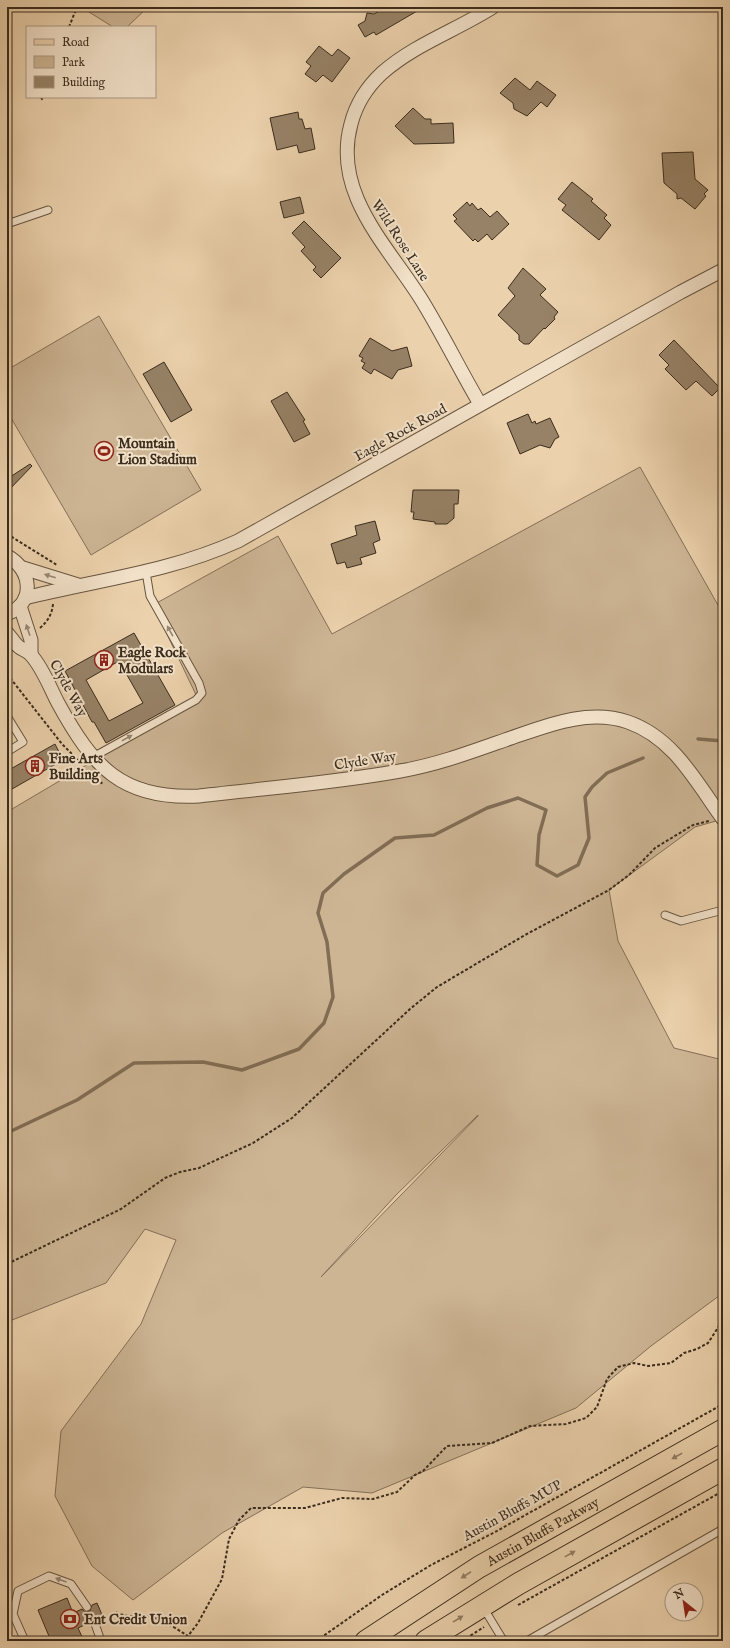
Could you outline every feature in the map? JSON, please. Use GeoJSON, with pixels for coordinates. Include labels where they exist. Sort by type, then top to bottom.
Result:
{"type":"FeatureCollection","features":[{"type":"Feature","properties":{"kind":"main road","name":"Austin Bluffs Parkway"},"geometry":{"type":"LineString","coordinates":[[366,1641],[479,1567],[723,1430]]}},
{"type":"Feature","properties":{"kind":"main road"},"geometry":{"type":"LineString","coordinates":[[700,1442],[723,1434]]}},
{"type":"Feature","properties":{"kind":"main road"},"geometry":{"type":"LineString","coordinates":[[426,1641],[487,1613],[723,1469]]}},
{"type":"Feature","properties":{"kind":"street","name":"Wild Rose Lane"},"geometry":{"type":"LineString","coordinates":[[480,404],[426,307],[365,218],[350,181],[346,157],[348,136],[358,103],[368,88],[405,55],[493,7]]}},
{"type":"Feature","properties":{"kind":"street","name":"Eagle Rock Road"},"geometry":{"type":"LineString","coordinates":[[7,614],[22,602],[78,585],[146,572],[188,561],[238,541],[480,404],[723,270]]}},
{"type":"Feature","properties":{"kind":"street","name":"Eagle Rock Road"},"geometry":{"type":"LineString","coordinates":[[7,556],[15,560],[22,568],[78,585]]}},
{"type":"Feature","properties":{"kind":"street"},"geometry":{"type":"LineString","coordinates":[[22,568],[27,578],[28,588],[22,602],[31,640],[31,654]]}},
{"type":"Feature","properties":{"kind":"street"},"geometry":{"type":"LineString","coordinates":[[7,633],[18,646],[31,654]]}},
{"type":"Feature","properties":{"kind":"street","name":"Clyde Way"},"geometry":{"type":"LineString","coordinates":[[31,654],[71,727],[93,756],[112,775],[126,784],[153,794],[184,797],[356,779],[402,771],[433,763],[554,724],[584,717],[598,717],[627,722],[652,734],[664,743],[682,761],[723,819]]}},
{"type":"Feature","properties":{"kind":"lane"},"geometry":{"type":"LineString","coordinates":[[7,224],[48,210]]}},
{"type":"Feature","properties":{"kind":"lane"},"geometry":{"type":"LineString","coordinates":[[93,756],[196,700],[202,693],[150,596],[146,572]]}},
{"type":"Feature","properties":{"kind":"lane"},"geometry":{"type":"LineString","coordinates":[[7,716],[23,742],[7,752]]}},
{"type":"Feature","properties":{"kind":"lane"},"geometry":{"type":"LineString","coordinates":[[665,915],[681,920],[723,910]]}},
{"type":"Feature","properties":{"kind":"lane"},"geometry":{"type":"LineString","coordinates":[[527,1641],[723,1529]]}},
{"type":"Feature","properties":{"kind":"lane"},"geometry":{"type":"LineString","coordinates":[[24,1641],[13,1614],[18,1591],[49,1576],[71,1584],[87,1607]]}},
{"type":"Feature","properties":{"kind":"lane"},"geometry":{"type":"LineString","coordinates":[[487,1613],[503,1640],[512,1641]]}},
{"type":"Feature","properties":{"kind":"lane"},"geometry":{"type":"LineString","coordinates":[[94,1621],[102,1638],[101,1641]]}},
{"type":"Feature","properties":{"kind":"path"},"geometry":{"type":"LineString","coordinates":[[69,26],[77,7]]}},
{"type":"Feature","properties":{"kind":"path"},"geometry":{"type":"LineString","coordinates":[[7,534],[60,567]]}},
{"type":"Feature","properties":{"kind":"path"},"geometry":{"type":"LineString","coordinates":[[37,630],[46,622],[51,614],[52,599]]}},
{"type":"Feature","properties":{"kind":"path"},"geometry":{"type":"LineString","coordinates":[[7,674],[62,744],[84,766]]}},
{"type":"Feature","properties":{"kind":"path"},"geometry":{"type":"LineString","coordinates":[[90,772],[101,784],[112,775]]}},
{"type":"Feature","properties":{"kind":"path"},"geometry":{"type":"LineString","coordinates":[[7,1264],[121,1209],[165,1178],[180,1172],[199,1168],[253,1143],[292,1118],[410,1009],[437,987],[525,935],[609,890],[629,875],[655,848],[693,825],[723,819]]}},
{"type":"Feature","properties":{"kind":"path"},"geometry":{"type":"LineString","coordinates":[[116,1612],[124,1617],[144,1616],[156,1618],[188,1636],[198,1623],[222,1579],[229,1539],[239,1520],[251,1508],[305,1508],[342,1498],[373,1499],[397,1492],[415,1475],[423,1471],[447,1446],[492,1443],[530,1426],[566,1424],[586,1418],[596,1407],[607,1379],[618,1367],[634,1363],[648,1366],[671,1363],[684,1353],[697,1349],[708,1343],[723,1320]]}},
{"type":"Feature","properties":{"kind":"path","name":"Austin Bluffs MUP"},"geometry":{"type":"LineString","coordinates":[[316,1641],[382,1595],[431,1565],[497,1530],[723,1404]]}},
{"type":"Feature","properties":{"kind":"path"},"geometry":{"type":"LineString","coordinates":[[515,1607],[723,1491]]}},
{"type":"Feature","properties":{"kind":"path"},"geometry":{"type":"LineString","coordinates":[[462,1641],[487,1613]]}},
{"type":"Feature","properties":{"kind":"green space"},"geometry":{"type":"Polygon","coordinates":[[[81,7],[148,7],[128,26],[111,26],[81,7]]]}},
{"type":"Feature","properties":{"kind":"green space","name":"Mountain Lion Stadium"},"geometry":{"type":"Polygon","coordinates":[[[99,316],[201,490],[91,555],[7,411],[7,370],[99,316]]]}},
{"type":"Feature","properties":{"kind":"green space"},"geometry":{"type":"Polygon","coordinates":[[[640,467],[723,614],[723,819],[695,827],[609,890],[618,941],[674,1048],[723,1060],[723,1293],[651,1346],[576,1408],[372,1493],[303,1487],[222,1533],[133,1600],[92,1566],[55,1496],[61,1431],[141,1324],[176,1240],[145,1229],[106,1283],[7,1322],[7,812],[198,699],[153,605],[278,536],[332,634],[640,467]],[[478,1116],[396,1195],[321,1277],[478,1116]]]}},
{"type":"Feature","properties":{"kind":"building"},"geometry":{"type":"Polygon","coordinates":[[[386,7],[424,7],[376,35],[374,32],[365,37],[358,25],[365,21],[367,13],[374,14],[386,7]]]}},
{"type":"Feature","properties":{"kind":"building"},"geometry":{"type":"Polygon","coordinates":[[[319,46],[332,56],[338,49],[350,58],[332,82],[323,75],[316,82],[305,74],[311,66],[306,62],[319,46]]]}},
{"type":"Feature","properties":{"kind":"building"},"geometry":{"type":"Polygon","coordinates":[[[515,78],[530,90],[537,81],[556,95],[547,107],[541,102],[527,116],[514,109],[513,103],[500,93],[515,78]]]}},
{"type":"Feature","properties":{"kind":"building"},"geometry":{"type":"Polygon","coordinates":[[[413,108],[425,119],[431,119],[431,124],[453,123],[454,143],[414,144],[395,126],[413,108]]]}},
{"type":"Feature","properties":{"kind":"building"},"geometry":{"type":"Polygon","coordinates":[[[298,112],[299,119],[302,119],[305,129],[311,128],[315,149],[299,153],[297,145],[277,150],[270,118],[298,112]]]}},
{"type":"Feature","properties":{"kind":"building"},"geometry":{"type":"Polygon","coordinates":[[[693,152],[695,179],[708,190],[704,194],[706,196],[695,209],[681,198],[677,199],[677,194],[664,183],[662,153],[693,152]]]}},
{"type":"Feature","properties":{"kind":"building"},"geometry":{"type":"Polygon","coordinates":[[[572,182],[593,199],[591,201],[607,215],[604,218],[611,225],[599,240],[562,210],[566,205],[558,199],[572,182]]]}},
{"type":"Feature","properties":{"kind":"building"},"geometry":{"type":"Polygon","coordinates":[[[300,197],[304,213],[284,218],[280,202],[300,197]]]}},
{"type":"Feature","properties":{"kind":"building"},"geometry":{"type":"Polygon","coordinates":[[[467,202],[470,206],[472,203],[478,210],[481,208],[490,217],[497,211],[509,224],[492,240],[487,234],[478,242],[475,239],[473,241],[454,221],[457,219],[453,215],[467,202]]]}},
{"type":"Feature","properties":{"kind":"building"},"geometry":{"type":"Polygon","coordinates":[[[304,221],[341,258],[321,278],[313,270],[316,267],[301,251],[305,247],[292,233],[304,221]]]}},
{"type":"Feature","properties":{"kind":"building"},"geometry":{"type":"Polygon","coordinates":[[[523,268],[546,289],[540,295],[558,312],[554,317],[555,319],[529,344],[524,344],[519,340],[519,335],[498,315],[515,296],[508,288],[523,268]]]}},
{"type":"Feature","properties":{"kind":"building"},"geometry":{"type":"Polygon","coordinates":[[[370,338],[392,351],[407,347],[412,366],[398,370],[392,379],[374,369],[371,374],[362,368],[365,363],[361,361],[363,358],[359,356],[370,338]]]}},
{"type":"Feature","properties":{"kind":"building"},"geometry":{"type":"Polygon","coordinates":[[[674,340],[720,388],[712,396],[696,381],[686,390],[665,369],[669,365],[659,355],[674,340]]]}},
{"type":"Feature","properties":{"kind":"building"},"geometry":{"type":"Polygon","coordinates":[[[164,362],[192,410],[171,422],[143,374],[164,362]]]}},
{"type":"Feature","properties":{"kind":"building"},"geometry":{"type":"Polygon","coordinates":[[[287,392],[305,420],[303,421],[310,434],[294,442],[271,401],[287,392]]]}},
{"type":"Feature","properties":{"kind":"building"},"geometry":{"type":"Polygon","coordinates":[[[528,414],[532,423],[535,421],[536,424],[550,418],[559,437],[555,439],[550,448],[540,445],[520,454],[507,423],[528,414]]]}},
{"type":"Feature","properties":{"kind":"building"},"geometry":{"type":"Polygon","coordinates":[[[30,464],[32,466],[7,492],[7,479],[30,464]]]}},
{"type":"Feature","properties":{"kind":"building"},"geometry":{"type":"Polygon","coordinates":[[[413,490],[459,490],[458,504],[454,504],[454,518],[447,524],[435,524],[435,522],[413,519],[414,512],[411,512],[413,490]]]}},
{"type":"Feature","properties":{"kind":"building"},"geometry":{"type":"Polygon","coordinates":[[[375,521],[380,540],[373,543],[376,553],[360,558],[362,564],[347,568],[345,562],[337,564],[331,544],[357,535],[355,526],[375,521]]]}},
{"type":"Feature","properties":{"kind":"building"},"geometry":{"type":"Polygon","coordinates":[[[134,633],[175,705],[106,743],[94,722],[92,722],[65,671],[134,633]],[[119,661],[86,680],[109,721],[143,703],[119,661]]]}},
{"type":"Feature","properties":{"kind":"building","name":"Fine Arts Building"},"geometry":{"type":"Polygon","coordinates":[[[55,744],[63,760],[12,789],[7,780],[7,771],[55,744]]]}},
{"type":"Feature","properties":{"kind":"building","name":"Ent Credit Union"},"geometry":{"type":"Polygon","coordinates":[[[67,1598],[73,1613],[82,1609],[85,1612],[90,1611],[92,1605],[97,1603],[103,1617],[99,1619],[92,1616],[89,1623],[78,1628],[84,1641],[51,1641],[38,1610],[67,1598]]]}},
{"type":"Feature","properties":{"kind":"waterway"},"geometry":{"type":"LineString","coordinates":[[698,739],[723,741]]}},
{"type":"Feature","properties":{"kind":"waterway"},"geometry":{"type":"LineString","coordinates":[[7,1133],[77,1100],[134,1063],[203,1062],[242,1070],[299,1049],[324,1023],[333,997],[327,942],[318,913],[323,893],[344,874],[395,838],[434,835],[487,808],[518,798],[546,810],[539,835],[537,865],[557,876],[578,865],[589,838],[585,797],[592,787],[607,773],[643,758]]}},
{"type":"Feature","properties":{"kind":"place","name":"Mountain Lion Stadium"},"geometry":{"type":"Point","coordinates":[104,451]}},
{"type":"Feature","properties":{"kind":"place","name":"Eagle Rock Modulars"},"geometry":{"type":"Point","coordinates":[104,660]}},
{"type":"Feature","properties":{"kind":"place","name":"Fine Arts Building"},"geometry":{"type":"Point","coordinates":[35,766]}},
{"type":"Feature","properties":{"kind":"place","name":"Ent Credit Union"},"geometry":{"type":"Point","coordinates":[70,1619]}}]}
